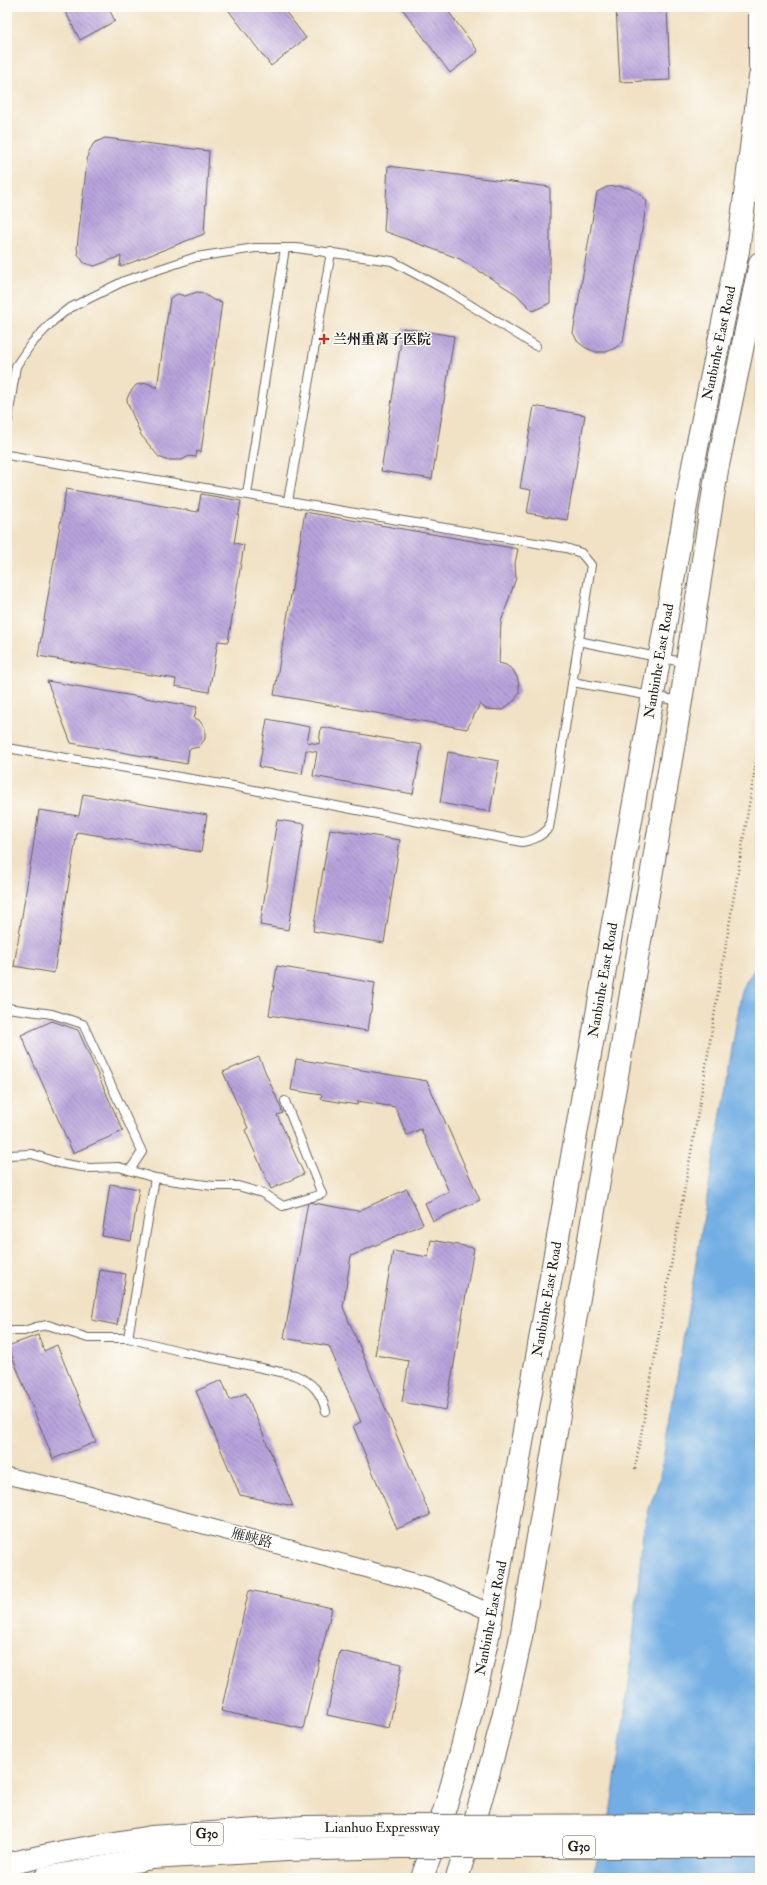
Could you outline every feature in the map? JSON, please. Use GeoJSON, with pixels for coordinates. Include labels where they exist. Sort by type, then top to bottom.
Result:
{"type":"FeatureCollection","features":[{"type":"Feature","properties":{"kind":"main road"},"geometry":{"type":"LineString","coordinates":[[760,7],[760,66]]}},
{"type":"Feature","properties":{"kind":"main road","name":"Nanbinhe East Road"},"geometry":{"type":"LineString","coordinates":[[422,1878],[442,1818],[466,1736],[492,1613],[693,466],[738,252],[760,77]]}},
{"type":"Feature","properties":{"kind":"main road","name":"Nanbinhe East Road"},"geometry":{"type":"LineString","coordinates":[[457,1878],[480,1807],[499,1737],[518,1651],[681,701],[717,470],[760,263]]}},
{"type":"Feature","properties":{"kind":"main road"},"geometry":{"type":"LineString","coordinates":[[498,1581],[530,1587]]}},
{"type":"Feature","properties":{"kind":"main road","name":"Lianhuo Expressway"},"geometry":{"type":"LineString","coordinates":[[7,1864],[67,1851],[151,1837],[305,1827],[760,1825]]}},
{"type":"Feature","properties":{"kind":"main road","name":"Lianhuo Expressway"},"geometry":{"type":"LineString","coordinates":[[45,1878],[152,1858],[287,1850],[398,1847],[760,1847]]}},
{"type":"Feature","properties":{"kind":"street","name":"雁峡路"},"geometry":{"type":"LineString","coordinates":[[7,1476],[71,1490],[430,1586],[492,1613]]}},
{"type":"Feature","properties":{"kind":"lane"},"geometry":{"type":"LineString","coordinates":[[7,425],[16,366],[31,344],[53,321],[68,309],[124,281],[196,257],[255,248],[285,248],[332,252],[392,261],[446,290],[536,346]]}},
{"type":"Feature","properties":{"kind":"lane"},"geometry":{"type":"LineString","coordinates":[[247,494],[285,248]]}},
{"type":"Feature","properties":{"kind":"lane"},"geometry":{"type":"LineString","coordinates":[[288,501],[332,252]]}},
{"type":"Feature","properties":{"kind":"lane"},"geometry":{"type":"LineString","coordinates":[[7,454],[574,549],[587,558],[591,566],[549,828],[542,836],[532,840],[522,842],[233,786],[7,748]]}},
{"type":"Feature","properties":{"kind":"lane"},"geometry":{"type":"LineString","coordinates":[[578,641],[687,663]]}},
{"type":"Feature","properties":{"kind":"lane"},"geometry":{"type":"LineString","coordinates":[[572,682],[681,701]]}},
{"type":"Feature","properties":{"kind":"lane"},"geometry":{"type":"LineString","coordinates":[[7,1008],[52,1014],[83,1024],[142,1152],[130,1170]]}},
{"type":"Feature","properties":{"kind":"lane"},"geometry":{"type":"LineString","coordinates":[[7,1155],[32,1154],[59,1163],[89,1168],[119,1166],[155,1178],[214,1186],[238,1186],[262,1194],[283,1206],[322,1194],[285,1101]]}},
{"type":"Feature","properties":{"kind":"lane"},"geometry":{"type":"LineString","coordinates":[[128,1338],[155,1178]]}},
{"type":"Feature","properties":{"kind":"lane"},"geometry":{"type":"LineString","coordinates":[[7,1331],[24,1331],[36,1326],[48,1325],[88,1338],[128,1338],[184,1352],[295,1375],[306,1380],[316,1388],[323,1399],[326,1411]]}},
{"type":"Feature","properties":{"kind":"path"},"geometry":{"type":"LineString","coordinates":[[635,1469],[701,1096],[760,738]]}},
{"type":"Feature","properties":{"kind":"water"},"geometry":{"type":"Polygon","coordinates":[[[760,961],[760,1878],[592,1878],[610,1815],[629,1684],[643,1532],[660,1478],[741,995],[746,982],[760,961]]]}},
{"type":"Feature","properties":{"kind":"building"},"geometry":{"type":"Polygon","coordinates":[[[63,7],[108,7],[115,21],[80,40],[63,7]]]}},
{"type":"Feature","properties":{"kind":"building"},"geometry":{"type":"Polygon","coordinates":[[[226,7],[282,7],[306,38],[271,66],[226,7]]]}},
{"type":"Feature","properties":{"kind":"building"},"geometry":{"type":"Polygon","coordinates":[[[401,7],[445,7],[478,51],[450,73],[401,7]]]}},
{"type":"Feature","properties":{"kind":"building"},"geometry":{"type":"Polygon","coordinates":[[[616,7],[667,7],[670,80],[620,82],[616,7]]]}},
{"type":"Feature","properties":{"kind":"building"},"geometry":{"type":"Polygon","coordinates":[[[105,138],[209,151],[204,234],[120,267],[121,256],[95,266],[84,263],[78,254],[77,248],[88,153],[94,143],[105,138]]]}},
{"type":"Feature","properties":{"kind":"building"},"geometry":{"type":"Polygon","coordinates":[[[388,166],[550,187],[550,303],[533,311],[516,294],[460,259],[384,231],[388,166]]]}},
{"type":"Feature","properties":{"kind":"building"},"geometry":{"type":"Polygon","coordinates":[[[618,186],[629,188],[639,193],[647,201],[623,342],[606,352],[596,352],[586,348],[578,342],[573,333],[597,192],[607,187],[618,186]]]}},
{"type":"Feature","properties":{"kind":"building"},"geometry":{"type":"Polygon","coordinates":[[[197,292],[203,293],[213,300],[222,302],[201,452],[197,451],[196,457],[189,456],[182,460],[166,460],[159,457],[141,435],[127,399],[136,385],[147,383],[157,388],[170,298],[178,294],[185,296],[197,292]]]}},
{"type":"Feature","properties":{"kind":"building"},"geometry":{"type":"Polygon","coordinates":[[[403,328],[454,336],[432,479],[381,471],[403,328]]]}},
{"type":"Feature","properties":{"kind":"building"},"geometry":{"type":"Polygon","coordinates":[[[534,406],[585,415],[567,520],[527,513],[531,490],[520,488],[534,406]]]}},
{"type":"Feature","properties":{"kind":"building"},"geometry":{"type":"Polygon","coordinates":[[[66,489],[198,512],[201,494],[241,501],[234,543],[244,545],[228,642],[218,641],[209,692],[175,686],[176,679],[38,656],[66,489]]]}},
{"type":"Feature","properties":{"kind":"building"},"geometry":{"type":"Polygon","coordinates":[[[305,512],[518,549],[515,563],[516,578],[501,622],[499,663],[506,665],[513,670],[517,677],[519,693],[515,700],[502,710],[486,709],[480,704],[467,729],[274,695],[305,512]]]}},
{"type":"Feature","properties":{"kind":"building"},"geometry":{"type":"Polygon","coordinates":[[[47,681],[197,707],[194,718],[199,720],[205,728],[205,739],[199,747],[189,749],[187,764],[71,743],[47,681]]]}},
{"type":"Feature","properties":{"kind":"building"},"geometry":{"type":"Polygon","coordinates":[[[267,719],[310,727],[307,742],[319,744],[321,727],[422,745],[413,794],[313,776],[317,752],[306,750],[302,774],[259,767],[267,719]]]}},
{"type":"Feature","properties":{"kind":"building"},"geometry":{"type":"Polygon","coordinates":[[[448,752],[499,761],[490,812],[440,803],[448,752]]]}},
{"type":"Feature","properties":{"kind":"building"},"geometry":{"type":"Polygon","coordinates":[[[83,794],[207,815],[201,852],[77,832],[54,973],[14,966],[39,810],[79,816],[83,794]]]}},
{"type":"Feature","properties":{"kind":"building"},"geometry":{"type":"Polygon","coordinates":[[[277,820],[305,824],[288,930],[260,925],[277,820]]]}},
{"type":"Feature","properties":{"kind":"building"},"geometry":{"type":"Polygon","coordinates":[[[330,829],[400,840],[384,943],[313,931],[330,829]]]}},
{"type":"Feature","properties":{"kind":"building"},"geometry":{"type":"Polygon","coordinates":[[[277,966],[375,983],[368,1031],[269,1015],[277,966]]]}},
{"type":"Feature","properties":{"kind":"building"},"geometry":{"type":"Polygon","coordinates":[[[52,1021],[78,1030],[123,1131],[73,1153],[21,1035],[52,1021]]]}},
{"type":"Feature","properties":{"kind":"building"},"geometry":{"type":"Polygon","coordinates":[[[259,1057],[283,1113],[277,1115],[304,1174],[271,1189],[245,1130],[248,1128],[223,1072],[259,1057]]]}},
{"type":"Feature","properties":{"kind":"building"},"geometry":{"type":"Polygon","coordinates":[[[296,1059],[427,1081],[480,1200],[433,1221],[425,1203],[449,1192],[421,1129],[407,1135],[395,1107],[358,1101],[357,1105],[321,1099],[322,1095],[291,1090],[296,1059]]]}},
{"type":"Feature","properties":{"kind":"building"},"geometry":{"type":"Polygon","coordinates":[[[110,1184],[139,1189],[131,1241],[102,1236],[110,1184]]]}},
{"type":"Feature","properties":{"kind":"building"},"geometry":{"type":"Polygon","coordinates":[[[407,1189],[423,1224],[351,1256],[343,1307],[430,1515],[397,1529],[353,1426],[361,1422],[329,1346],[284,1338],[308,1202],[358,1211],[407,1189]]]}},
{"type":"Feature","properties":{"kind":"building"},"geometry":{"type":"Polygon","coordinates":[[[431,1240],[474,1248],[446,1410],[402,1402],[409,1361],[375,1355],[393,1251],[428,1257],[431,1240]]]}},
{"type":"Feature","properties":{"kind":"building"},"geometry":{"type":"Polygon","coordinates":[[[100,1270],[126,1274],[117,1325],[92,1320],[100,1270]]]}},
{"type":"Feature","properties":{"kind":"building"},"geometry":{"type":"Polygon","coordinates":[[[38,1335],[44,1351],[57,1345],[96,1442],[53,1459],[8,1346],[38,1335]]]}},
{"type":"Feature","properties":{"kind":"building"},"geometry":{"type":"Polygon","coordinates":[[[222,1380],[230,1400],[246,1393],[293,1506],[240,1495],[196,1391],[222,1380]]]}},
{"type":"Feature","properties":{"kind":"building"},"geometry":{"type":"Polygon","coordinates":[[[249,1590],[332,1608],[303,1729],[221,1711],[249,1590]]]}},
{"type":"Feature","properties":{"kind":"building"},"geometry":{"type":"Polygon","coordinates":[[[340,1651],[402,1664],[389,1728],[327,1715],[340,1651]]]}},
{"type":"Feature","properties":{"kind":"place","name":"兰州重离子医院"},"geometry":{"type":"Point","coordinates":[324,339]}}]}
